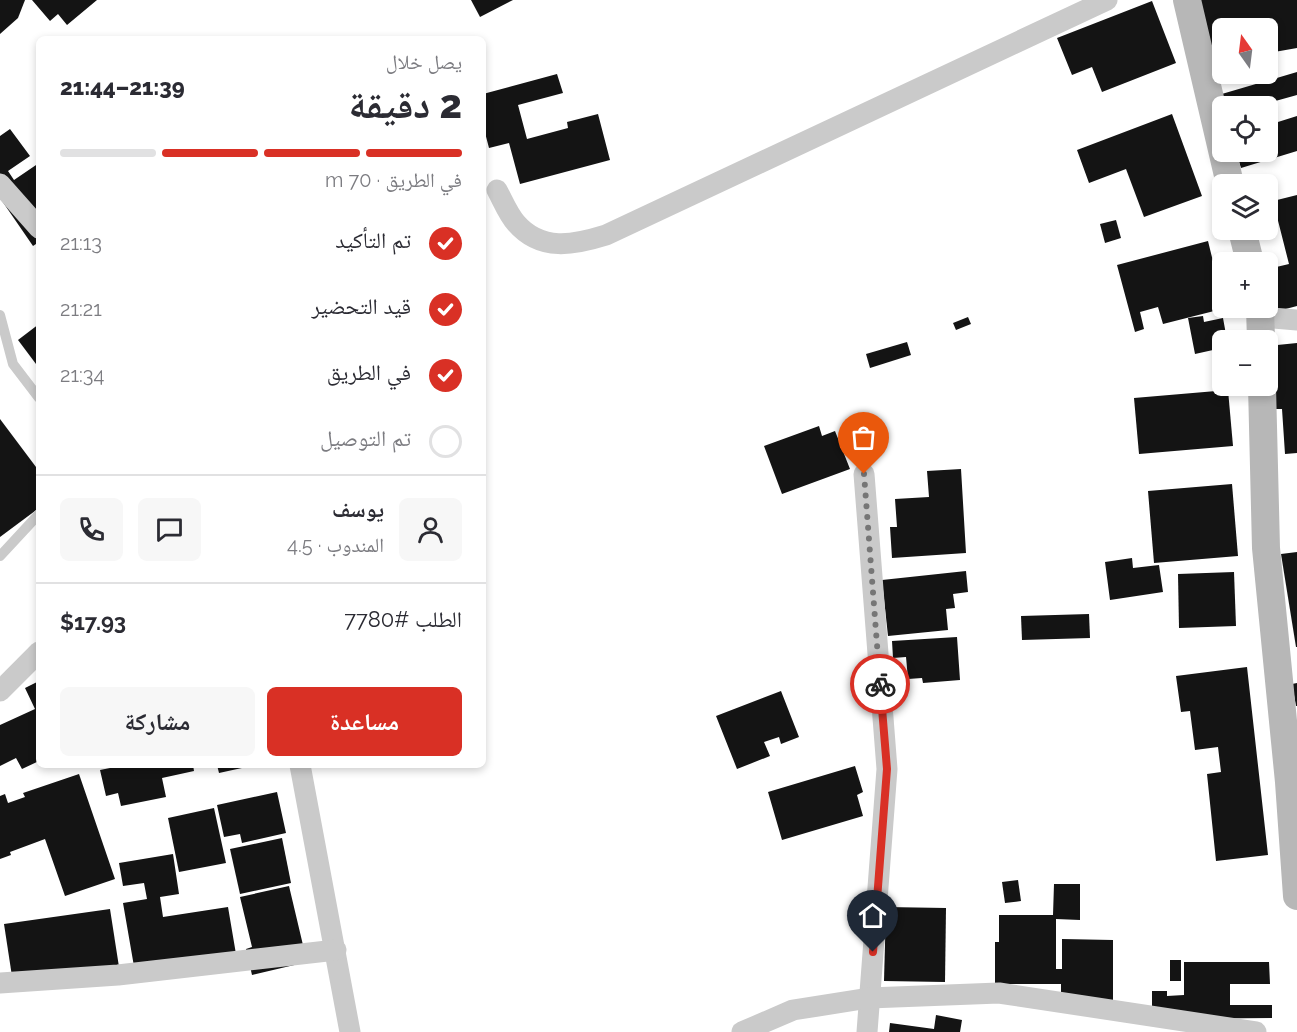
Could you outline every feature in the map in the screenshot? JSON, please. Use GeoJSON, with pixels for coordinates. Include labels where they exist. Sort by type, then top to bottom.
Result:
{"type":"FeatureCollection","features":[{"type":"Feature","properties":{"kind":"street"},"geometry":{"type":"LineString","coordinates":[[497,190],[517,224],[546,243],[577,244],[606,235],[1107,0]]}},
{"type":"Feature","properties":{"kind":"street"},"geometry":{"type":"LineString","coordinates":[[1187,0],[1228,174]]}},
{"type":"Feature","properties":{"kind":"street"},"geometry":{"type":"LineString","coordinates":[[0,184],[36,225]]}},
{"type":"Feature","properties":{"kind":"street"},"geometry":{"type":"LineString","coordinates":[[1260,322],[1297,320]]}},
{"type":"Feature","properties":{"kind":"street"},"geometry":{"type":"LineString","coordinates":[[1262,396],[1266,548],[1289,782],[1297,896]]}},
{"type":"Feature","properties":{"kind":"street"},"geometry":{"type":"LineString","coordinates":[[864,474],[887,769],[867,1032]]}},
{"type":"Feature","properties":{"kind":"street"},"geometry":{"type":"LineString","coordinates":[[0,691],[36,655]]}},
{"type":"Feature","properties":{"kind":"street"},"geometry":{"type":"LineString","coordinates":[[301,768],[350,1032]]}},
{"type":"Feature","properties":{"kind":"street"},"geometry":{"type":"LineString","coordinates":[[0,983],[118,975],[336,950]]}},
{"type":"Feature","properties":{"kind":"street"},"geometry":{"type":"LineString","coordinates":[[742,1032],[793,1010],[869,998],[999,993],[1256,1032]]}},
{"type":"Feature","properties":{"kind":"lane"},"geometry":{"type":"LineString","coordinates":[[0,315],[13,364],[36,394]]}},
{"type":"Feature","properties":{"kind":"lane"},"geometry":{"type":"LineString","coordinates":[[0,556],[36,517]]}},
{"type":"Feature","properties":{"kind":"building"},"geometry":{"type":"Polygon","coordinates":[[[0,0],[25,0],[18,18],[0,34],[0,0]]]}},
{"type":"Feature","properties":{"kind":"building"},"geometry":{"type":"Polygon","coordinates":[[[32,0],[97,0],[67,25],[58,14],[50,21],[32,0]]]}},
{"type":"Feature","properties":{"kind":"building"},"geometry":{"type":"Polygon","coordinates":[[[471,0],[513,0],[480,17],[471,0]]]}},
{"type":"Feature","properties":{"kind":"building"},"geometry":{"type":"Polygon","coordinates":[[[1197,0],[1297,0],[1297,48],[1278,51],[1278,18],[1212,18],[1212,62],[1207,63],[1197,0]]]}},
{"type":"Feature","properties":{"kind":"building"},"geometry":{"type":"Polygon","coordinates":[[[1152,1],[1176,63],[1102,92],[1092,67],[1072,75],[1057,38],[1152,1]]]}},
{"type":"Feature","properties":{"kind":"building"},"geometry":{"type":"Polygon","coordinates":[[[1297,72],[1297,95],[1278,100],[1278,96],[1215,96],[1256,84],[1278,84],[1278,78],[1297,72]]]}},
{"type":"Feature","properties":{"kind":"building"},"geometry":{"type":"Polygon","coordinates":[[[557,74],[563,93],[518,105],[527,139],[568,128],[567,122],[598,114],[610,160],[520,184],[509,143],[489,148],[486,136],[486,93],[557,74]]]}},
{"type":"Feature","properties":{"kind":"building"},"geometry":{"type":"Polygon","coordinates":[[[1172,114],[1202,196],[1144,217],[1126,169],[1089,183],[1077,150],[1172,114]]]}},
{"type":"Feature","properties":{"kind":"building"},"geometry":{"type":"Polygon","coordinates":[[[1297,116],[1297,151],[1278,157],[1278,122],[1297,116]]]}},
{"type":"Feature","properties":{"kind":"building"},"geometry":{"type":"Polygon","coordinates":[[[10,129],[30,156],[8,171],[14,180],[36,165],[36,244],[33,246],[0,198],[0,136],[10,129]]]}},
{"type":"Feature","properties":{"kind":"building"},"geometry":{"type":"Polygon","coordinates":[[[1239,162],[1261,162],[1241,168],[1239,162]]]}},
{"type":"Feature","properties":{"kind":"building"},"geometry":{"type":"Polygon","coordinates":[[[1297,195],[1297,306],[1278,311],[1278,267],[1289,264],[1278,221],[1278,200],[1297,195]]]}},
{"type":"Feature","properties":{"kind":"building"},"geometry":{"type":"Polygon","coordinates":[[[1116,220],[1121,238],[1105,243],[1100,224],[1116,220]]]}},
{"type":"Feature","properties":{"kind":"building"},"geometry":{"type":"Polygon","coordinates":[[[1208,241],[1212,257],[1212,312],[1163,324],[1158,307],[1140,312],[1144,329],[1135,332],[1117,265],[1208,241]]]}},
{"type":"Feature","properties":{"kind":"building"},"geometry":{"type":"Polygon","coordinates":[[[1203,316],[1204,322],[1223,318],[1225,330],[1212,330],[1212,350],[1195,354],[1188,318],[1203,316]]]}},
{"type":"Feature","properties":{"kind":"building"},"geometry":{"type":"Polygon","coordinates":[[[968,317],[971,324],[956,330],[953,323],[968,317]]]}},
{"type":"Feature","properties":{"kind":"building"},"geometry":{"type":"Polygon","coordinates":[[[36,326],[36,364],[18,340],[36,326]]]}},
{"type":"Feature","properties":{"kind":"building"},"geometry":{"type":"Polygon","coordinates":[[[907,342],[911,355],[870,368],[866,354],[907,342]]]}},
{"type":"Feature","properties":{"kind":"building"},"geometry":{"type":"Polygon","coordinates":[[[1297,343],[1297,453],[1285,454],[1282,409],[1273,409],[1272,396],[1278,396],[1278,345],[1297,343]]]}},
{"type":"Feature","properties":{"kind":"building"},"geometry":{"type":"Polygon","coordinates":[[[1212,391],[1212,396],[1229,396],[1233,446],[1139,454],[1134,398],[1212,391]]]}},
{"type":"Feature","properties":{"kind":"building"},"geometry":{"type":"Polygon","coordinates":[[[0,419],[36,467],[36,510],[0,537],[0,419]]]}},
{"type":"Feature","properties":{"kind":"building"},"geometry":{"type":"Polygon","coordinates":[[[819,426],[822,436],[835,431],[850,469],[782,494],[764,446],[819,426]]]}},
{"type":"Feature","properties":{"kind":"building"},"geometry":{"type":"Polygon","coordinates":[[[961,469],[966,553],[892,558],[890,527],[897,527],[895,499],[929,497],[927,471],[961,469]]]}},
{"type":"Feature","properties":{"kind":"building"},"geometry":{"type":"Polygon","coordinates":[[[1232,484],[1238,556],[1154,563],[1148,491],[1232,484]]]}},
{"type":"Feature","properties":{"kind":"building"},"geometry":{"type":"Polygon","coordinates":[[[1297,552],[1297,647],[1296,647],[1281,554],[1297,552]]]}},
{"type":"Feature","properties":{"kind":"building"},"geometry":{"type":"Polygon","coordinates":[[[1132,558],[1133,568],[1159,565],[1163,592],[1110,600],[1105,562],[1132,558]]]}},
{"type":"Feature","properties":{"kind":"building"},"geometry":{"type":"Polygon","coordinates":[[[966,571],[968,592],[953,594],[955,608],[946,609],[948,630],[888,636],[882,580],[966,571]]]}},
{"type":"Feature","properties":{"kind":"building"},"geometry":{"type":"Polygon","coordinates":[[[1234,572],[1236,626],[1179,628],[1178,574],[1234,572]]]}},
{"type":"Feature","properties":{"kind":"building"},"geometry":{"type":"Polygon","coordinates":[[[1089,614],[1090,638],[1022,640],[1021,616],[1089,614]]]}},
{"type":"Feature","properties":{"kind":"building"},"geometry":{"type":"Polygon","coordinates":[[[957,637],[960,680],[923,683],[922,678],[908,679],[906,657],[893,658],[892,641],[957,637]]]}},
{"type":"Feature","properties":{"kind":"building"},"geometry":{"type":"Polygon","coordinates":[[[1247,667],[1268,855],[1216,861],[1207,774],[1221,772],[1218,747],[1195,750],[1190,711],[1181,712],[1176,676],[1247,667]]]}},
{"type":"Feature","properties":{"kind":"building"},"geometry":{"type":"Polygon","coordinates":[[[36,682],[36,762],[22,769],[16,758],[0,766],[0,725],[35,709],[25,688],[36,682]]]}},
{"type":"Feature","properties":{"kind":"building"},"geometry":{"type":"Polygon","coordinates":[[[1297,683],[1297,706],[1296,706],[1292,684],[1297,683]]]}},
{"type":"Feature","properties":{"kind":"building"},"geometry":{"type":"Polygon","coordinates":[[[781,691],[799,737],[781,744],[779,737],[764,742],[770,756],[737,769],[716,716],[781,691]]]}},
{"type":"Feature","properties":{"kind":"building"},"geometry":{"type":"Polygon","coordinates":[[[855,766],[863,792],[857,795],[863,816],[782,840],[768,792],[855,766]]]}},
{"type":"Feature","properties":{"kind":"building"},"geometry":{"type":"Polygon","coordinates":[[[194,768],[194,771],[162,778],[166,797],[121,806],[118,793],[106,796],[100,770],[194,768]]]}},
{"type":"Feature","properties":{"kind":"building"},"geometry":{"type":"Polygon","coordinates":[[[218,768],[242,768],[219,773],[218,768]]]}},
{"type":"Feature","properties":{"kind":"building"},"geometry":{"type":"Polygon","coordinates":[[[79,774],[115,879],[65,896],[45,839],[10,852],[11,855],[0,859],[0,796],[5,794],[8,803],[25,797],[23,793],[79,774]]]}},
{"type":"Feature","properties":{"kind":"building"},"geometry":{"type":"Polygon","coordinates":[[[277,792],[286,833],[242,843],[240,834],[224,837],[217,805],[277,792]]]}},
{"type":"Feature","properties":{"kind":"building"},"geometry":{"type":"Polygon","coordinates":[[[214,808],[226,863],[179,872],[168,818],[214,808]]]}},
{"type":"Feature","properties":{"kind":"building"},"geometry":{"type":"Polygon","coordinates":[[[282,838],[291,883],[240,894],[230,849],[282,838]]]}},
{"type":"Feature","properties":{"kind":"building"},"geometry":{"type":"Polygon","coordinates":[[[173,854],[179,894],[160,897],[163,917],[228,907],[237,960],[136,978],[123,903],[147,899],[144,883],[123,886],[119,863],[173,854]]]}},
{"type":"Feature","properties":{"kind":"building"},"geometry":{"type":"Polygon","coordinates":[[[1018,880],[1021,901],[1005,903],[1002,882],[1018,880]]]}},
{"type":"Feature","properties":{"kind":"building"},"geometry":{"type":"Polygon","coordinates":[[[1054,884],[1080,884],[1080,920],[1056,919],[1056,969],[1062,969],[1062,939],[1113,940],[1113,1002],[1061,1001],[1061,984],[995,984],[995,942],[999,942],[999,915],[1053,915],[1054,884]]]}},
{"type":"Feature","properties":{"kind":"building"},"geometry":{"type":"Polygon","coordinates":[[[289,886],[307,962],[252,975],[246,949],[252,947],[240,897],[289,886]]]}},
{"type":"Feature","properties":{"kind":"building"},"geometry":{"type":"Polygon","coordinates":[[[886,907],[946,908],[945,982],[884,981],[886,907]]]}},
{"type":"Feature","properties":{"kind":"building"},"geometry":{"type":"Polygon","coordinates":[[[110,909],[119,967],[13,983],[4,924],[110,909]]]}},
{"type":"Feature","properties":{"kind":"building"},"geometry":{"type":"Polygon","coordinates":[[[1170,960],[1181,960],[1181,981],[1170,981],[1170,960]]]}},
{"type":"Feature","properties":{"kind":"building"},"geometry":{"type":"Polygon","coordinates":[[[1184,962],[1269,962],[1270,984],[1230,984],[1230,1005],[1272,1005],[1272,1018],[1152,1019],[1152,991],[1167,991],[1167,996],[1184,995],[1184,962]]]}},
{"type":"Feature","properties":{"kind":"building"},"geometry":{"type":"Polygon","coordinates":[[[936,1015],[962,1020],[960,1032],[889,1032],[890,1023],[934,1029],[936,1015]]]}},
{"type":"Feature","properties":{"kind":"way so far"},"geometry":{"type":"LineString","coordinates":[[864,474],[880,684]]}},
{"type":"Feature","properties":{"kind":"route"},"geometry":{"type":"LineString","coordinates":[[873,952],[887,769],[880,684]]}}]}
